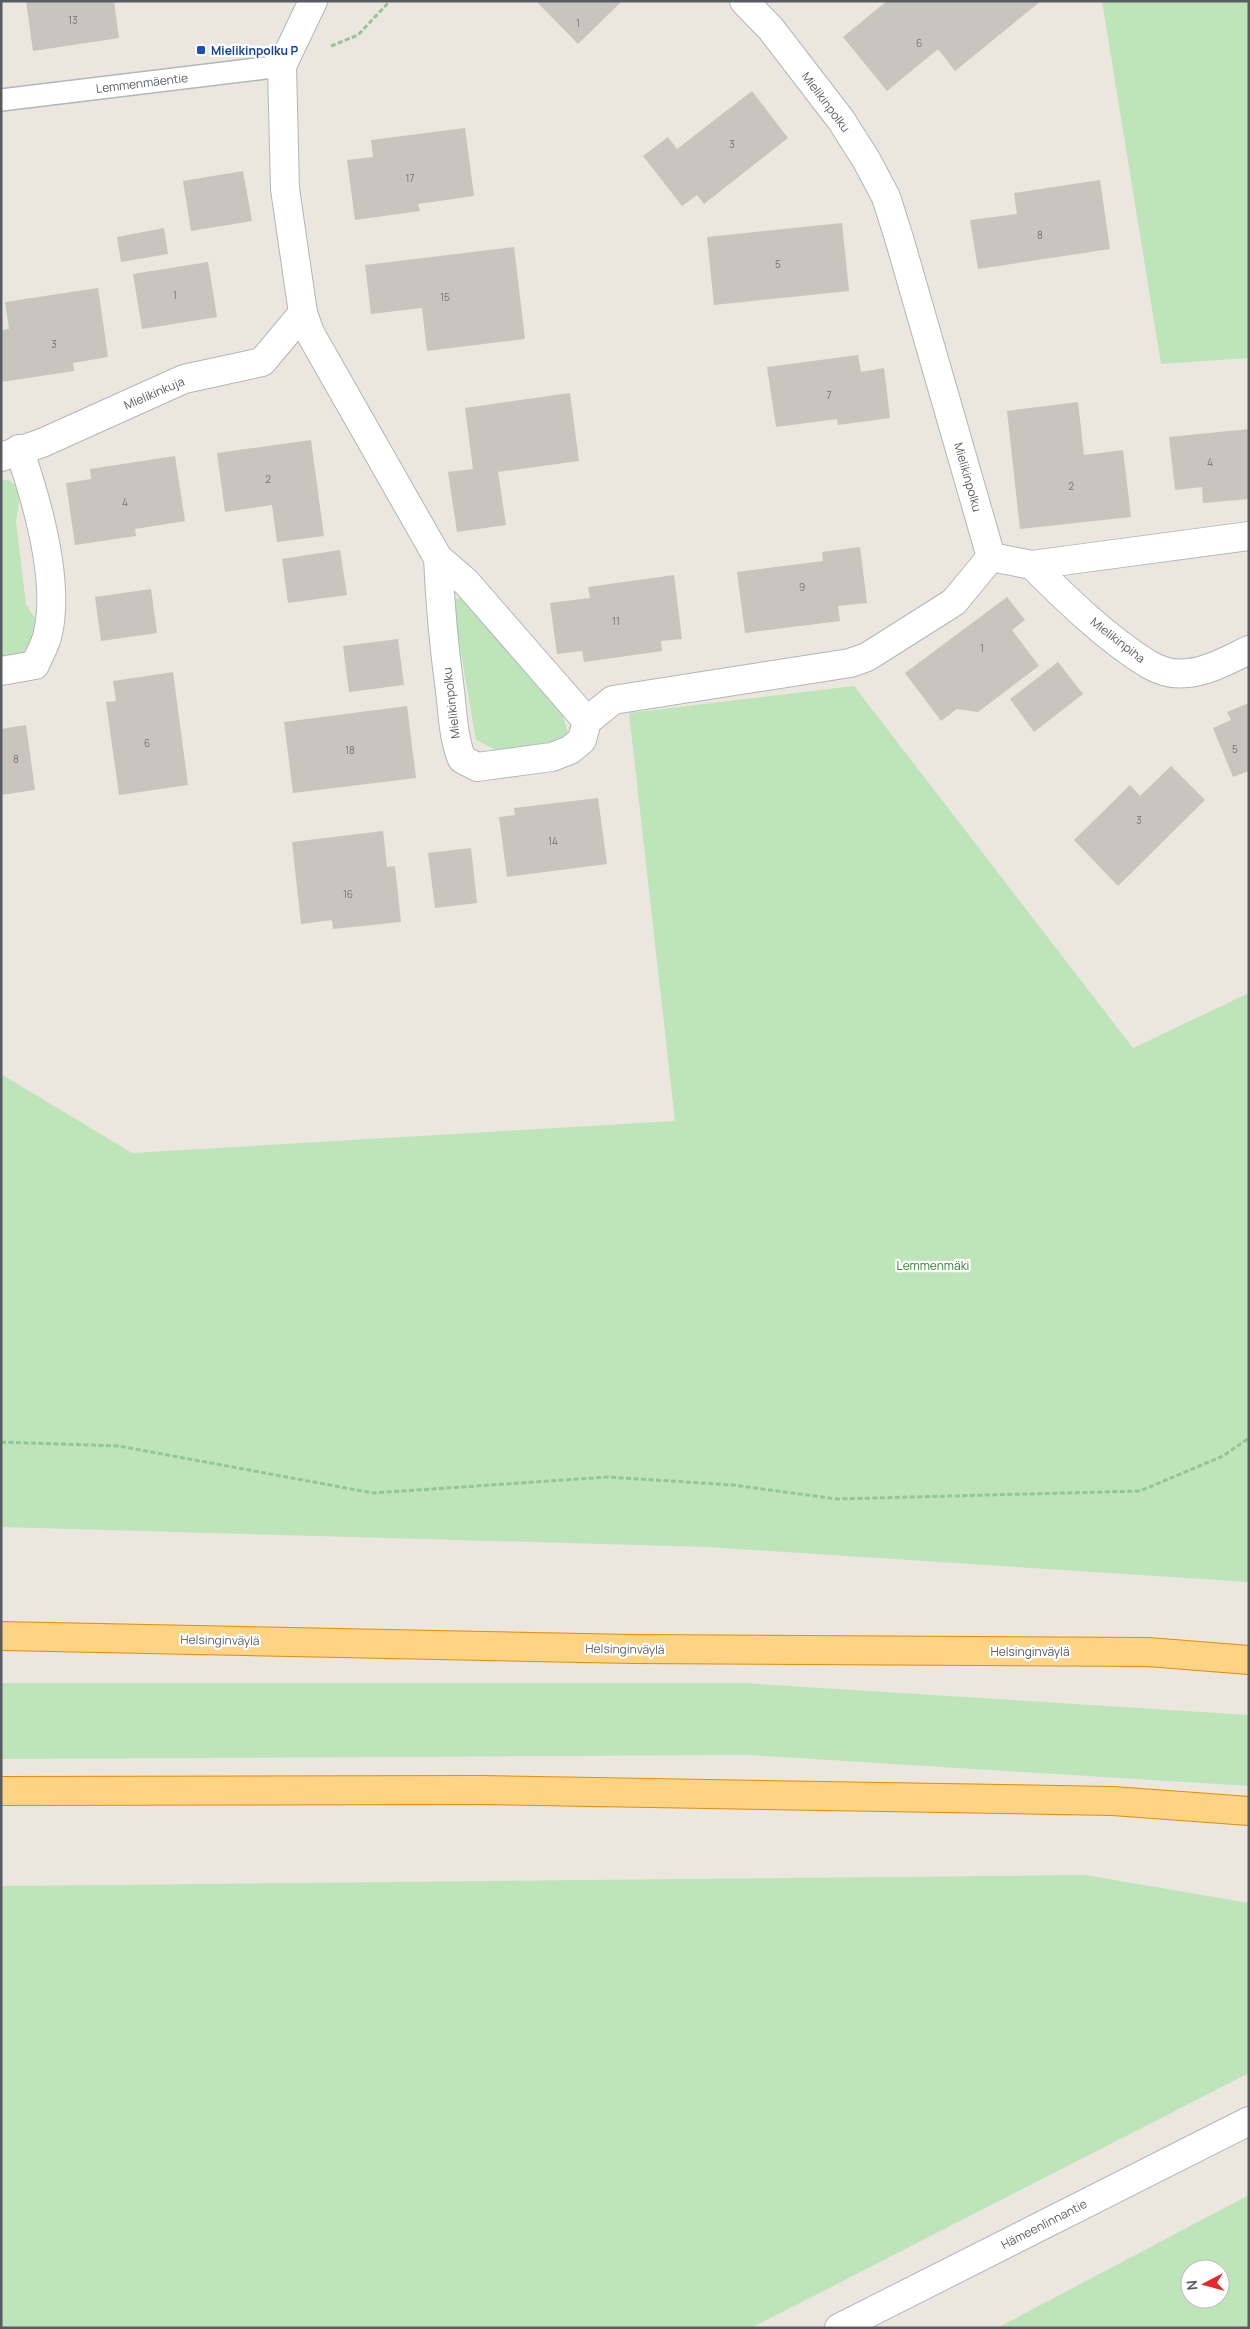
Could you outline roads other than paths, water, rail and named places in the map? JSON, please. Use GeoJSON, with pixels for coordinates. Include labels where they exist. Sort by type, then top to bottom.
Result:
{"type":"FeatureCollection","features":[{"type":"Feature","properties":{"kind":"highway","name":"Helsinginväylä"},"geometry":{"type":"LineString","coordinates":[[1,1636],[632,1650],[1148,1652],[1249,1660]]}},
{"type":"Feature","properties":{"kind":"highway"},"geometry":{"type":"LineString","coordinates":[[1,1790],[500,1790],[1113,1801],[1249,1811]]}},
{"type":"Feature","properties":{"kind":"street"},"geometry":{"type":"LineString","coordinates":[[303,313],[285,189],[282,66],[313,1]]}},
{"type":"Feature","properties":{"kind":"street","name":"Mielikinpolku"},"geometry":{"type":"LineString","coordinates":[[438,558],[440,607],[456,745],[462,759],[477,767],[552,757],[570,750],[582,740],[588,720],[613,700],[850,663],[867,657],[954,602],[992,557],[886,197],[867,161],[841,120],[771,29],[744,1]]}},
{"type":"Feature","properties":{"kind":"street","name":"Mielikinpolku"},"geometry":{"type":"LineString","coordinates":[[303,313],[310,333],[438,558],[466,582],[588,720]]}},
{"type":"Feature","properties":{"kind":"street","name":"Mielikinkuja"},"geometry":{"type":"LineString","coordinates":[[1,671],[35,665],[48,634],[53,590],[32,488],[10,453],[42,443],[184,379],[262,362],[303,313]]}},
{"type":"Feature","properties":{"kind":"street"},"geometry":{"type":"LineString","coordinates":[[992,557],[1032,565],[1249,536]]}},
{"type":"Feature","properties":{"kind":"street","name":"Mielikinpiha"},"geometry":{"type":"LineString","coordinates":[[1032,565],[1066,599],[1149,665],[1168,672],[1187,674],[1202,671],[1249,650]]}},
{"type":"Feature","properties":{"kind":"street","name":"Hämeenlinnantie"},"geometry":{"type":"LineString","coordinates":[[839,2328],[1249,2121]]}},
{"type":"Feature","properties":{"kind":"lane","name":"Lemmenmäentie"},"geometry":{"type":"LineString","coordinates":[[1,100],[282,66]]}},
{"type":"Feature","properties":{"kind":"place","name":"Mielikinpolku P"},"geometry":{"type":"Point","coordinates":[201,50]}},
{"type":"Feature","properties":{"kind":"park label","name":"Lemmenmäki"},"geometry":{"type":"Point","coordinates":[933,1265]}}]}
